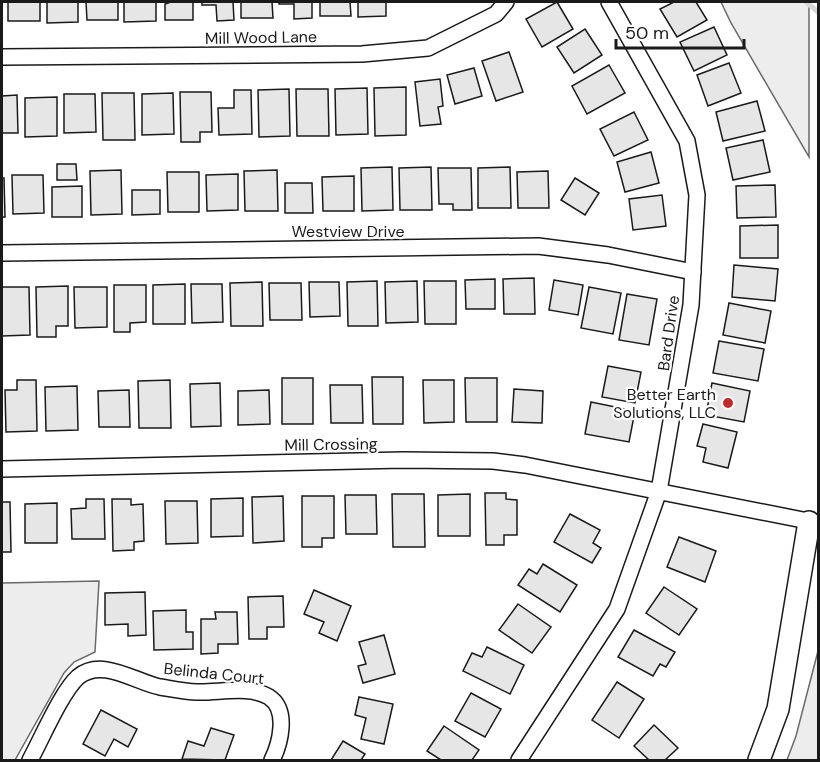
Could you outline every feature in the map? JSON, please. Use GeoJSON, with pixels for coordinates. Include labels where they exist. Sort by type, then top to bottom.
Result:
{"type":"FeatureCollection","features":[{"type":"Feature","properties":{"kind":"street","name":"Mill Wood Lane"},"geometry":{"type":"LineString","coordinates":[[2,57],[362,54],[428,48],[496,14],[506,2]]}},
{"type":"Feature","properties":{"kind":"street","name":"Bard Drive"},"geometry":{"type":"LineString","coordinates":[[519,760],[617,609],[658,491],[691,305],[698,195],[687,141],[609,2]]}},
{"type":"Feature","properties":{"kind":"street","name":"Westview Drive"},"geometry":{"type":"LineString","coordinates":[[2,253],[538,246],[608,255],[693,272]]}},
{"type":"Feature","properties":{"kind":"street","name":"Mill Crossing"},"geometry":{"type":"LineString","coordinates":[[2,468],[403,460],[493,461],[525,465],[814,523]]}},
{"type":"Feature","properties":{"kind":"street"},"geometry":{"type":"LineString","coordinates":[[759,760],[778,709],[814,523]]}},
{"type":"Feature","properties":{"kind":"street","name":"Belinda Court"},"geometry":{"type":"LineString","coordinates":[[30,760],[69,688],[79,677],[95,669],[129,675],[158,687],[196,692],[254,693],[269,697],[276,706],[282,730],[279,746],[272,760]]}},
{"type":"Feature","properties":{"kind":"shaded area"},"geometry":{"type":"Polygon","coordinates":[[[721,2],[809,2],[809,157],[731,23],[721,2]]]}},
{"type":"Feature","properties":{"kind":"shaded area"},"geometry":{"type":"Polygon","coordinates":[[[99,581],[95,652],[74,662],[64,673],[15,760],[2,760],[2,583],[99,581]]]}},
{"type":"Feature","properties":{"kind":"shaded area"},"geometry":{"type":"Polygon","coordinates":[[[818,651],[818,760],[787,760],[796,736],[818,651]]]}},
{"type":"Feature","properties":{"kind":"building"},"geometry":{"type":"Polygon","coordinates":[[[8,2],[40,2],[40,21],[8,21],[8,2]]]}},
{"type":"Feature","properties":{"kind":"building"},"geometry":{"type":"Polygon","coordinates":[[[47,2],[78,2],[78,22],[47,23],[47,2]]]}},
{"type":"Feature","properties":{"kind":"building"},"geometry":{"type":"Polygon","coordinates":[[[86,2],[118,2],[118,20],[87,20],[86,2]]]}},
{"type":"Feature","properties":{"kind":"building"},"geometry":{"type":"Polygon","coordinates":[[[124,2],[156,2],[156,21],[124,22],[124,2]]]}},
{"type":"Feature","properties":{"kind":"building"},"geometry":{"type":"Polygon","coordinates":[[[193,2],[193,20],[165,20],[165,4],[193,2]]]}},
{"type":"Feature","properties":{"kind":"building"},"geometry":{"type":"Polygon","coordinates":[[[202,2],[233,2],[234,20],[217,21],[216,5],[202,5],[202,2]]]}},
{"type":"Feature","properties":{"kind":"building"},"geometry":{"type":"Polygon","coordinates":[[[241,2],[272,2],[273,18],[241,18],[241,2]]]}},
{"type":"Feature","properties":{"kind":"building"},"geometry":{"type":"Polygon","coordinates":[[[279,2],[312,2],[312,18],[294,19],[294,4],[279,4],[279,2]]]}},
{"type":"Feature","properties":{"kind":"building"},"geometry":{"type":"Polygon","coordinates":[[[320,2],[350,2],[351,16],[320,16],[320,2]]]}},
{"type":"Feature","properties":{"kind":"building"},"geometry":{"type":"Polygon","coordinates":[[[358,2],[386,2],[386,16],[358,17],[358,2]]]}},
{"type":"Feature","properties":{"kind":"building"},"geometry":{"type":"Polygon","coordinates":[[[557,2],[573,29],[542,47],[526,19],[557,2]]]}},
{"type":"Feature","properties":{"kind":"building"},"geometry":{"type":"Polygon","coordinates":[[[674,2],[696,2],[707,20],[677,37],[660,9],[674,2]]]}},
{"type":"Feature","properties":{"kind":"building"},"geometry":{"type":"Polygon","coordinates":[[[714,27],[727,55],[694,71],[680,42],[714,27]]]}},
{"type":"Feature","properties":{"kind":"building"},"geometry":{"type":"Polygon","coordinates":[[[585,29],[602,55],[574,73],[557,47],[585,29]]]}},
{"type":"Feature","properties":{"kind":"building"},"geometry":{"type":"Polygon","coordinates":[[[509,52],[523,92],[496,101],[482,61],[509,52]]]}},
{"type":"Feature","properties":{"kind":"building"},"geometry":{"type":"Polygon","coordinates":[[[729,63],[741,93],[708,106],[697,75],[729,63]]]}},
{"type":"Feature","properties":{"kind":"building"},"geometry":{"type":"Polygon","coordinates":[[[609,65],[625,93],[587,114],[572,86],[609,65]]]}},
{"type":"Feature","properties":{"kind":"building"},"geometry":{"type":"Polygon","coordinates":[[[474,68],[482,96],[455,104],[447,75],[474,68]]]}},
{"type":"Feature","properties":{"kind":"building"},"geometry":{"type":"Polygon","coordinates":[[[440,79],[443,106],[438,107],[441,124],[420,126],[415,82],[440,79]]]}},
{"type":"Feature","properties":{"kind":"building"},"geometry":{"type":"Polygon","coordinates":[[[406,87],[406,135],[375,136],[374,88],[406,87]]]}},
{"type":"Feature","properties":{"kind":"building"},"geometry":{"type":"Polygon","coordinates":[[[367,88],[368,134],[336,135],[335,89],[367,88]]]}},
{"type":"Feature","properties":{"kind":"building"},"geometry":{"type":"Polygon","coordinates":[[[289,89],[290,136],[259,137],[258,90],[289,89]]]}},
{"type":"Feature","properties":{"kind":"building"},"geometry":{"type":"Polygon","coordinates":[[[296,89],[328,89],[329,136],[297,136],[296,89]]]}},
{"type":"Feature","properties":{"kind":"building"},"geometry":{"type":"Polygon","coordinates":[[[234,90],[251,90],[252,134],[219,135],[218,108],[234,108],[234,90]]]}},
{"type":"Feature","properties":{"kind":"building"},"geometry":{"type":"Polygon","coordinates":[[[180,92],[211,92],[212,132],[200,132],[200,142],[181,142],[180,92]]]}},
{"type":"Feature","properties":{"kind":"building"},"geometry":{"type":"Polygon","coordinates":[[[102,93],[134,93],[135,140],[103,140],[102,93]]]}},
{"type":"Feature","properties":{"kind":"building"},"geometry":{"type":"Polygon","coordinates":[[[173,93],[174,134],[142,135],[142,94],[173,93]]]}},
{"type":"Feature","properties":{"kind":"building"},"geometry":{"type":"Polygon","coordinates":[[[64,94],[95,94],[96,132],[64,133],[64,94]]]}},
{"type":"Feature","properties":{"kind":"building"},"geometry":{"type":"Polygon","coordinates":[[[17,95],[18,133],[2,133],[2,96],[17,95]]]}},
{"type":"Feature","properties":{"kind":"building"},"geometry":{"type":"Polygon","coordinates":[[[57,97],[57,136],[25,137],[25,98],[57,97]]]}},
{"type":"Feature","properties":{"kind":"building"},"geometry":{"type":"Polygon","coordinates":[[[757,101],[765,131],[723,141],[716,112],[757,101]]]}},
{"type":"Feature","properties":{"kind":"building"},"geometry":{"type":"Polygon","coordinates":[[[634,112],[648,140],[614,156],[600,129],[634,112]]]}},
{"type":"Feature","properties":{"kind":"building"},"geometry":{"type":"Polygon","coordinates":[[[763,140],[770,172],[733,180],[726,148],[763,140]]]}},
{"type":"Feature","properties":{"kind":"building"},"geometry":{"type":"Polygon","coordinates":[[[651,152],[659,183],[625,192],[617,162],[651,152]]]}},
{"type":"Feature","properties":{"kind":"building"},"geometry":{"type":"Polygon","coordinates":[[[57,164],[76,164],[77,180],[57,180],[57,164]]]}},
{"type":"Feature","properties":{"kind":"building"},"geometry":{"type":"Polygon","coordinates":[[[392,167],[393,210],[362,211],[361,168],[392,167]]]}},
{"type":"Feature","properties":{"kind":"building"},"geometry":{"type":"Polygon","coordinates":[[[431,167],[432,210],[400,210],[399,168],[431,167]]]}},
{"type":"Feature","properties":{"kind":"building"},"geometry":{"type":"Polygon","coordinates":[[[510,167],[511,208],[478,208],[478,168],[510,167]]]}},
{"type":"Feature","properties":{"kind":"building"},"geometry":{"type":"Polygon","coordinates":[[[438,168],[471,168],[472,210],[453,210],[453,204],[439,204],[438,168]]]}},
{"type":"Feature","properties":{"kind":"building"},"geometry":{"type":"Polygon","coordinates":[[[121,170],[122,214],[91,215],[90,171],[121,170]]]}},
{"type":"Feature","properties":{"kind":"building"},"geometry":{"type":"Polygon","coordinates":[[[277,170],[278,211],[245,211],[244,171],[277,170]]]}},
{"type":"Feature","properties":{"kind":"building"},"geometry":{"type":"Polygon","coordinates":[[[548,171],[549,208],[518,208],[517,172],[548,171]]]}},
{"type":"Feature","properties":{"kind":"building"},"geometry":{"type":"Polygon","coordinates":[[[167,172],[199,172],[199,212],[168,212],[167,172]]]}},
{"type":"Feature","properties":{"kind":"building"},"geometry":{"type":"Polygon","coordinates":[[[238,174],[238,210],[207,211],[206,175],[238,174]]]}},
{"type":"Feature","properties":{"kind":"building"},"geometry":{"type":"Polygon","coordinates":[[[12,175],[43,175],[44,213],[13,214],[12,175]]]}},
{"type":"Feature","properties":{"kind":"building"},"geometry":{"type":"Polygon","coordinates":[[[354,176],[354,211],[323,211],[322,177],[354,176]]]}},
{"type":"Feature","properties":{"kind":"building"},"geometry":{"type":"Polygon","coordinates":[[[2,178],[4,178],[5,217],[2,217],[2,178]]]}},
{"type":"Feature","properties":{"kind":"building"},"geometry":{"type":"Polygon","coordinates":[[[575,178],[599,193],[585,215],[561,200],[575,178]]]}},
{"type":"Feature","properties":{"kind":"building"},"geometry":{"type":"Polygon","coordinates":[[[285,183],[312,183],[313,213],[285,213],[285,183]]]}},
{"type":"Feature","properties":{"kind":"building"},"geometry":{"type":"Polygon","coordinates":[[[775,185],[776,217],[737,218],[736,186],[775,185]]]}},
{"type":"Feature","properties":{"kind":"building"},"geometry":{"type":"Polygon","coordinates":[[[82,186],[82,217],[52,217],[52,187],[82,186]]]}},
{"type":"Feature","properties":{"kind":"building"},"geometry":{"type":"Polygon","coordinates":[[[132,190],[160,190],[160,214],[132,215],[132,190]]]}},
{"type":"Feature","properties":{"kind":"building"},"geometry":{"type":"Polygon","coordinates":[[[662,195],[666,226],[633,230],[629,199],[662,195]]]}},
{"type":"Feature","properties":{"kind":"building"},"geometry":{"type":"Polygon","coordinates":[[[778,225],[778,258],[740,258],[740,226],[778,225]]]}},
{"type":"Feature","properties":{"kind":"building"},"geometry":{"type":"Polygon","coordinates":[[[734,265],[778,269],[775,301],[732,297],[734,265]]]}},
{"type":"Feature","properties":{"kind":"building"},"geometry":{"type":"Polygon","coordinates":[[[534,278],[535,314],[504,314],[503,279],[534,278]]]}},
{"type":"Feature","properties":{"kind":"building"},"geometry":{"type":"Polygon","coordinates":[[[495,279],[495,309],[466,309],[465,280],[495,279]]]}},
{"type":"Feature","properties":{"kind":"building"},"geometry":{"type":"Polygon","coordinates":[[[554,280],[583,285],[578,315],[549,310],[554,280]]]}},
{"type":"Feature","properties":{"kind":"building"},"geometry":{"type":"Polygon","coordinates":[[[377,281],[378,326],[348,326],[347,282],[377,281]]]}},
{"type":"Feature","properties":{"kind":"building"},"geometry":{"type":"Polygon","coordinates":[[[417,281],[418,322],[386,323],[385,282],[417,281]]]}},
{"type":"Feature","properties":{"kind":"building"},"geometry":{"type":"Polygon","coordinates":[[[424,281],[456,281],[456,324],[425,324],[424,281]]]}},
{"type":"Feature","properties":{"kind":"building"},"geometry":{"type":"Polygon","coordinates":[[[262,282],[263,326],[231,326],[230,283],[262,282]]]}},
{"type":"Feature","properties":{"kind":"building"},"geometry":{"type":"Polygon","coordinates":[[[309,282],[339,282],[340,316],[310,317],[309,282]]]}},
{"type":"Feature","properties":{"kind":"building"},"geometry":{"type":"Polygon","coordinates":[[[269,283],[301,283],[302,320],[270,320],[269,283]]]}},
{"type":"Feature","properties":{"kind":"building"},"geometry":{"type":"Polygon","coordinates":[[[185,284],[185,324],[153,324],[153,285],[185,284]]]}},
{"type":"Feature","properties":{"kind":"building"},"geometry":{"type":"Polygon","coordinates":[[[191,284],[222,284],[223,322],[192,323],[191,284]]]}},
{"type":"Feature","properties":{"kind":"building"},"geometry":{"type":"Polygon","coordinates":[[[114,285],[146,285],[146,322],[130,323],[130,332],[114,332],[114,285]]]}},
{"type":"Feature","properties":{"kind":"building"},"geometry":{"type":"Polygon","coordinates":[[[68,286],[68,326],[56,326],[56,337],[37,337],[36,287],[68,286]]]}},
{"type":"Feature","properties":{"kind":"building"},"geometry":{"type":"Polygon","coordinates":[[[2,287],[29,287],[30,335],[2,336],[2,287]]]}},
{"type":"Feature","properties":{"kind":"building"},"geometry":{"type":"Polygon","coordinates":[[[74,287],[107,287],[107,327],[75,328],[74,287]]]}},
{"type":"Feature","properties":{"kind":"building"},"geometry":{"type":"Polygon","coordinates":[[[589,287],[621,293],[613,334],[581,328],[589,287]]]}},
{"type":"Feature","properties":{"kind":"building"},"geometry":{"type":"Polygon","coordinates":[[[627,294],[657,299],[649,345],[619,340],[627,294]]]}},
{"type":"Feature","properties":{"kind":"building"},"geometry":{"type":"Polygon","coordinates":[[[729,303],[771,311],[765,343],[723,335],[729,303]]]}},
{"type":"Feature","properties":{"kind":"building"},"geometry":{"type":"Polygon","coordinates":[[[719,341],[764,349],[758,381],[713,373],[719,341]]]}},
{"type":"Feature","properties":{"kind":"building"},"geometry":{"type":"Polygon","coordinates":[[[608,366],[641,372],[635,403],[602,397],[608,366]]]}},
{"type":"Feature","properties":{"kind":"building"},"geometry":{"type":"Polygon","coordinates":[[[372,377],[403,377],[403,424],[373,424],[372,377]]]}},
{"type":"Feature","properties":{"kind":"building"},"geometry":{"type":"Polygon","coordinates":[[[282,378],[313,378],[313,424],[282,424],[282,378]]]}},
{"type":"Feature","properties":{"kind":"building"},"geometry":{"type":"Polygon","coordinates":[[[465,378],[497,378],[497,422],[466,422],[465,378]]]}},
{"type":"Feature","properties":{"kind":"building"},"geometry":{"type":"Polygon","coordinates":[[[17,380],[36,380],[37,431],[6,432],[5,390],[17,390],[17,380]]]}},
{"type":"Feature","properties":{"kind":"building"},"geometry":{"type":"Polygon","coordinates":[[[170,380],[171,428],[139,428],[138,381],[170,380]]]}},
{"type":"Feature","properties":{"kind":"building"},"geometry":{"type":"Polygon","coordinates":[[[423,380],[454,380],[454,422],[424,423],[423,380]]]}},
{"type":"Feature","properties":{"kind":"building"},"geometry":{"type":"Polygon","coordinates":[[[220,383],[221,426],[191,427],[190,384],[220,383]]]}},
{"type":"Feature","properties":{"kind":"building","name":"Better Earth Solutions, LLC"},"geometry":{"type":"Polygon","coordinates":[[[712,383],[750,391],[744,422],[706,415],[712,383]]]}},
{"type":"Feature","properties":{"kind":"building"},"geometry":{"type":"Polygon","coordinates":[[[330,385],[362,385],[363,423],[331,423],[330,385]]]}},
{"type":"Feature","properties":{"kind":"building"},"geometry":{"type":"Polygon","coordinates":[[[77,386],[78,430],[46,431],[45,387],[77,386]]]}},
{"type":"Feature","properties":{"kind":"building"},"geometry":{"type":"Polygon","coordinates":[[[514,389],[543,391],[542,423],[512,422],[514,389]]]}},
{"type":"Feature","properties":{"kind":"building"},"geometry":{"type":"Polygon","coordinates":[[[129,390],[130,427],[99,427],[98,391],[129,390]]]}},
{"type":"Feature","properties":{"kind":"building"},"geometry":{"type":"Polygon","coordinates":[[[269,390],[270,424],[238,425],[238,391],[269,390]]]}},
{"type":"Feature","properties":{"kind":"building"},"geometry":{"type":"Polygon","coordinates":[[[591,402],[635,411],[629,442],[585,434],[591,402]]]}},
{"type":"Feature","properties":{"kind":"building"},"geometry":{"type":"Polygon","coordinates":[[[703,424],[737,432],[728,468],[703,462],[706,448],[697,446],[703,424]]]}},
{"type":"Feature","properties":{"kind":"building"},"geometry":{"type":"Polygon","coordinates":[[[485,493],[506,493],[506,499],[517,500],[517,535],[504,535],[504,545],[486,545],[485,493]]]}},
{"type":"Feature","properties":{"kind":"building"},"geometry":{"type":"Polygon","coordinates":[[[392,494],[424,494],[425,547],[393,547],[392,494]]]}},
{"type":"Feature","properties":{"kind":"building"},"geometry":{"type":"Polygon","coordinates":[[[470,494],[470,536],[438,536],[438,495],[470,494]]]}},
{"type":"Feature","properties":{"kind":"building"},"geometry":{"type":"Polygon","coordinates":[[[345,495],[376,495],[377,534],[346,534],[345,495]]]}},
{"type":"Feature","properties":{"kind":"building"},"geometry":{"type":"Polygon","coordinates":[[[283,496],[284,541],[253,543],[252,497],[283,496]]]}},
{"type":"Feature","properties":{"kind":"building"},"geometry":{"type":"Polygon","coordinates":[[[302,496],[334,496],[334,538],[322,538],[322,547],[302,547],[302,496]]]}},
{"type":"Feature","properties":{"kind":"building"},"geometry":{"type":"Polygon","coordinates":[[[243,498],[243,536],[211,537],[211,499],[243,498]]]}},
{"type":"Feature","properties":{"kind":"building"},"geometry":{"type":"Polygon","coordinates":[[[86,499],[104,499],[105,539],[72,539],[71,509],[86,508],[86,499]]]}},
{"type":"Feature","properties":{"kind":"building"},"geometry":{"type":"Polygon","coordinates":[[[112,499],[131,499],[131,505],[143,504],[144,541],[134,542],[134,550],[113,551],[112,499]]]}},
{"type":"Feature","properties":{"kind":"building"},"geometry":{"type":"Polygon","coordinates":[[[165,501],[197,501],[198,543],[166,544],[165,501]]]}},
{"type":"Feature","properties":{"kind":"building"},"geometry":{"type":"Polygon","coordinates":[[[2,502],[10,502],[11,552],[2,552],[2,502]]]}},
{"type":"Feature","properties":{"kind":"building"},"geometry":{"type":"Polygon","coordinates":[[[57,503],[57,543],[25,543],[25,504],[57,503]]]}},
{"type":"Feature","properties":{"kind":"building"},"geometry":{"type":"Polygon","coordinates":[[[570,514],[600,530],[593,543],[601,548],[592,563],[554,542],[570,514]]]}},
{"type":"Feature","properties":{"kind":"building"},"geometry":{"type":"Polygon","coordinates":[[[679,537],[716,551],[705,582],[667,567],[679,537]]]}},
{"type":"Feature","properties":{"kind":"building"},"geometry":{"type":"Polygon","coordinates":[[[543,564],[577,585],[560,612],[518,585],[529,569],[537,574],[543,564]]]}},
{"type":"Feature","properties":{"kind":"building"},"geometry":{"type":"Polygon","coordinates":[[[664,587],[697,609],[679,635],[646,613],[664,587]]]}},
{"type":"Feature","properties":{"kind":"building"},"geometry":{"type":"Polygon","coordinates":[[[314,590],[351,606],[337,641],[319,633],[324,622],[304,614],[314,590]]]}},
{"type":"Feature","properties":{"kind":"building"},"geometry":{"type":"Polygon","coordinates":[[[145,592],[146,635],[128,636],[128,624],[105,625],[105,593],[145,592]]]}},
{"type":"Feature","properties":{"kind":"building"},"geometry":{"type":"Polygon","coordinates":[[[283,596],[284,627],[267,627],[267,639],[249,639],[248,597],[283,596]]]}},
{"type":"Feature","properties":{"kind":"building"},"geometry":{"type":"Polygon","coordinates":[[[518,604],[551,627],[532,653],[499,630],[518,604]]]}},
{"type":"Feature","properties":{"kind":"building"},"geometry":{"type":"Polygon","coordinates":[[[186,610],[186,632],[193,632],[193,649],[154,650],[153,611],[186,610]]]}},
{"type":"Feature","properties":{"kind":"building"},"geometry":{"type":"Polygon","coordinates":[[[215,612],[237,612],[238,644],[218,644],[218,653],[201,654],[201,619],[216,619],[215,612]]]}},
{"type":"Feature","properties":{"kind":"building"},"geometry":{"type":"Polygon","coordinates":[[[634,630],[675,652],[666,667],[660,664],[653,676],[618,657],[634,630]]]}},
{"type":"Feature","properties":{"kind":"building"},"geometry":{"type":"Polygon","coordinates":[[[384,635],[395,674],[363,683],[358,666],[366,664],[359,642],[384,635]]]}},
{"type":"Feature","properties":{"kind":"building"},"geometry":{"type":"Polygon","coordinates":[[[487,647],[524,665],[510,694],[463,671],[472,653],[482,657],[487,647]]]}},
{"type":"Feature","properties":{"kind":"building"},"geometry":{"type":"Polygon","coordinates":[[[617,682],[644,699],[619,738],[592,720],[617,682]]]}},
{"type":"Feature","properties":{"kind":"building"},"geometry":{"type":"Polygon","coordinates":[[[471,693],[501,709],[485,737],[455,721],[471,693]]]}},
{"type":"Feature","properties":{"kind":"building"},"geometry":{"type":"Polygon","coordinates":[[[359,697],[393,704],[384,744],[361,739],[366,718],[355,715],[359,697]]]}},
{"type":"Feature","properties":{"kind":"building"},"geometry":{"type":"Polygon","coordinates":[[[101,710],[137,729],[128,747],[114,739],[105,756],[83,744],[101,710]]]}},
{"type":"Feature","properties":{"kind":"building"},"geometry":{"type":"Polygon","coordinates":[[[654,725],[678,748],[665,760],[649,760],[634,746],[654,725]]]}},
{"type":"Feature","properties":{"kind":"building"},"geometry":{"type":"Polygon","coordinates":[[[444,726],[479,750],[472,760],[441,760],[427,751],[444,726]]]}},
{"type":"Feature","properties":{"kind":"building"},"geometry":{"type":"Polygon","coordinates":[[[211,728],[234,735],[225,760],[182,759],[188,741],[204,746],[211,728]]]}},
{"type":"Feature","properties":{"kind":"building"},"geometry":{"type":"Polygon","coordinates":[[[343,741],[365,754],[361,760],[331,760],[343,741]]]}},
{"type":"Feature","properties":{"kind":"waterway"},"geometry":{"type":"LineString","coordinates":[[806,2],[818,12]]}},
{"type":"Feature","properties":{"kind":"place","name":"Better Earth Solutions, LLC"},"geometry":{"type":"Point","coordinates":[728,403]}}]}
